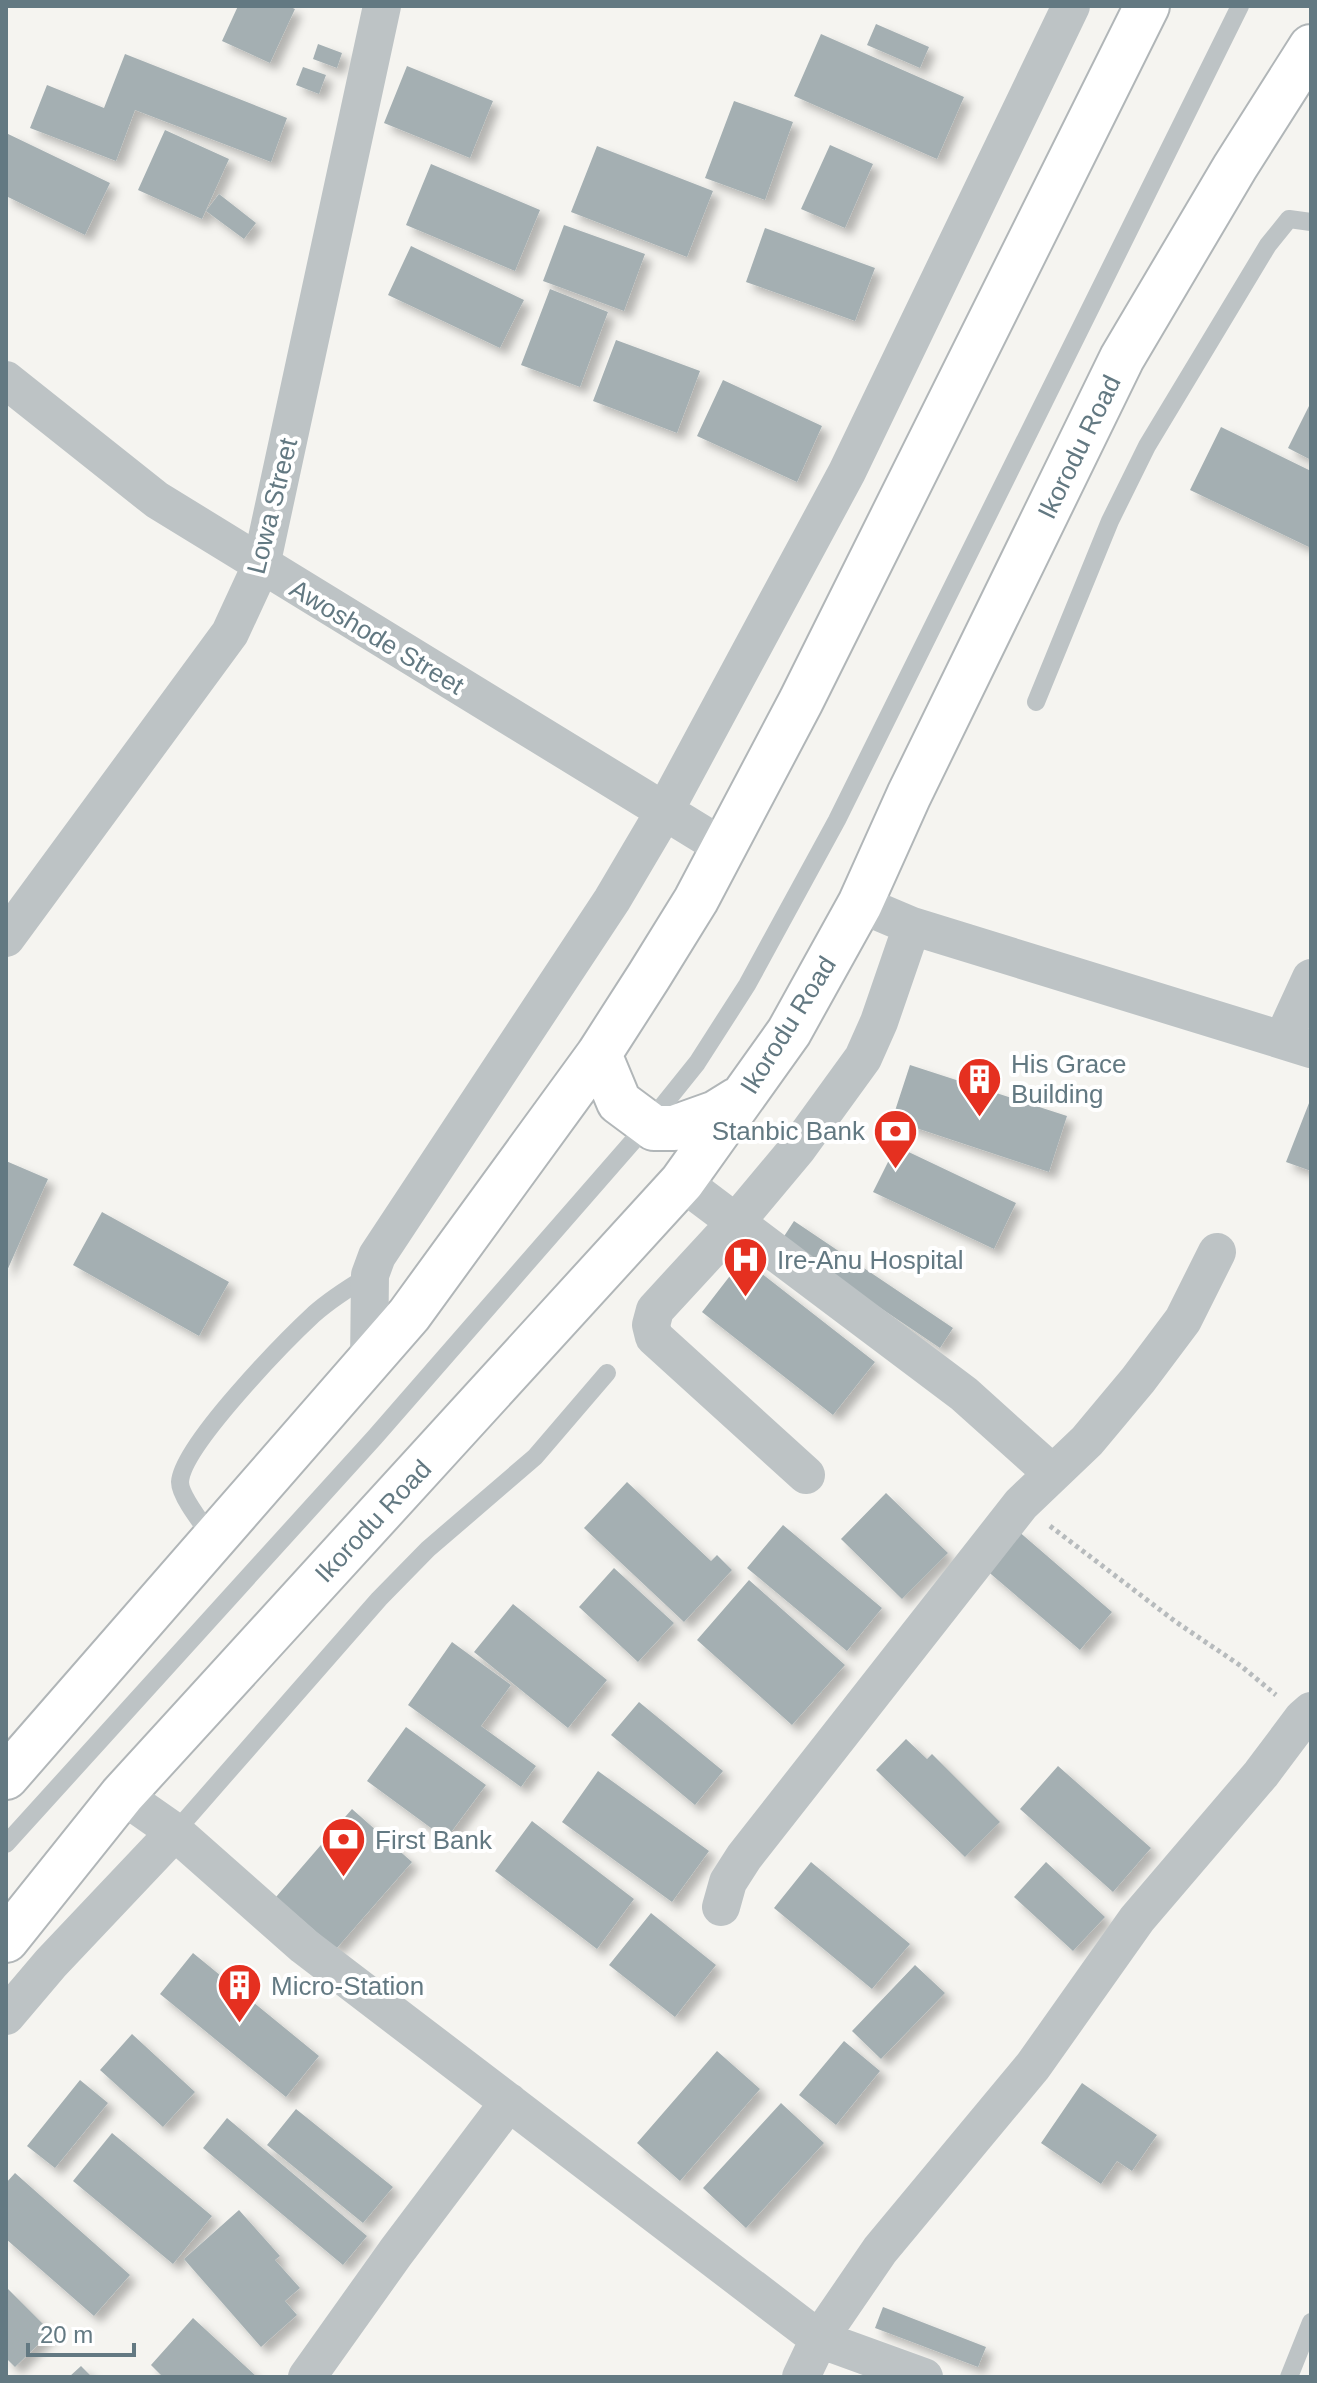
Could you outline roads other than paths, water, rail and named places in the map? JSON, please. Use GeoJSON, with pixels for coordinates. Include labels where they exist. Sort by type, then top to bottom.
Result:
{"type":"FeatureCollection","features":[{"type":"Feature","properties":{"kind":"highway"},"geometry":{"type":"LineString","coordinates":[[6,1777],[369,1364],[409,1315],[599,1054],[696,900],[801,701],[1147,6]]}},
{"type":"Feature","properties":{"kind":"highway","name":"Ikorodu Road"},"geometry":{"type":"LineString","coordinates":[[6,1940],[122,1795],[682,1182],[789,1032],[860,904],[909,795],[1122,358],[1235,167],[1311,47]]}},
{"type":"Feature","properties":{"kind":"highway"},"geometry":{"type":"LineString","coordinates":[[599,1054],[619,1102],[654,1128],[674,1128],[716,1113],[744,1095]]}},
{"type":"Feature","properties":{"kind":"street","name":"Lowa Street"},"geometry":{"type":"LineString","coordinates":[[6,938],[230,633],[261,566],[382,6]]}},
{"type":"Feature","properties":{"kind":"street"},"geometry":{"type":"LineString","coordinates":[[369,1364],[370,1275],[385,1243],[612,900],[664,812],[847,472],[1071,6]]}},
{"type":"Feature","properties":{"kind":"street","name":"Awoshode Street"},"geometry":{"type":"LineString","coordinates":[[6,380],[157,500],[723,847]]}},
{"type":"Feature","properties":{"kind":"street"},"geometry":{"type":"LineString","coordinates":[[860,904],[912,926],[1297,1044],[1311,978]]}},
{"type":"Feature","properties":{"kind":"street"},"geometry":{"type":"LineString","coordinates":[[806,1475],[654,1337],[651,1325],[655,1310],[736,1222],[797,1149],[863,1058],[879,1022],[912,926]]}},
{"type":"Feature","properties":{"kind":"street"},"geometry":{"type":"LineString","coordinates":[[682,1182],[964,1394],[1052,1473]]}},
{"type":"Feature","properties":{"kind":"street"},"geometry":{"type":"LineString","coordinates":[[721,1907],[728,1882],[744,1857],[1021,1504],[1087,1441],[1183,1320],[1217,1252]]}},
{"type":"Feature","properties":{"kind":"street"},"geometry":{"type":"LineString","coordinates":[[801,2377],[819,2339],[880,2250],[1033,2066],[1137,1919],[1261,1774],[1307,1715]]}},
{"type":"Feature","properties":{"kind":"street"},"geometry":{"type":"LineString","coordinates":[[122,1795],[175,1832],[304,1946],[819,2339],[924,2377]]}},
{"type":"Feature","properties":{"kind":"street"},"geometry":{"type":"LineString","coordinates":[[6,2016],[51,1963],[175,1832]]}},
{"type":"Feature","properties":{"kind":"street"},"geometry":{"type":"LineString","coordinates":[[307,2377],[509,2102]]}},
{"type":"Feature","properties":{"kind":"lane"},"geometry":{"type":"LineString","coordinates":[[6,1844],[375,1437],[648,1124],[697,1063],[747,985],[837,820],[1240,6]]}},
{"type":"Feature","properties":{"kind":"lane"},"geometry":{"type":"LineString","coordinates":[[1036,702],[1110,521],[1147,446],[1268,245],[1289,219],[1311,222]]}},
{"type":"Feature","properties":{"kind":"lane"},"geometry":{"type":"LineString","coordinates":[[214,1540],[182,1492],[180,1480],[186,1464],[201,1440],[271,1359],[335,1297],[370,1275]]}},
{"type":"Feature","properties":{"kind":"lane"},"geometry":{"type":"LineString","coordinates":[[175,1832],[379,1599],[428,1549],[535,1457],[607,1373]]}},
{"type":"Feature","properties":{"kind":"lane"},"geometry":{"type":"LineString","coordinates":[[1289,2377],[1311,2322]]}},
{"type":"Feature","properties":{"kind":"place","name":"His Grace Building"},"geometry":{"type":"Point","coordinates":[980,1118]}},
{"type":"Feature","properties":{"kind":"place","name":"Stanbic Bank"},"geometry":{"type":"Point","coordinates":[896,1170]}},
{"type":"Feature","properties":{"kind":"place","name":"Ire-Anu Hospital"},"geometry":{"type":"Point","coordinates":[746,1299]}},
{"type":"Feature","properties":{"kind":"place","name":"First Bank"},"geometry":{"type":"Point","coordinates":[344,1879]}},
{"type":"Feature","properties":{"kind":"place","name":"Micro-Station"},"geometry":{"type":"Point","coordinates":[240,2025]}}]}
